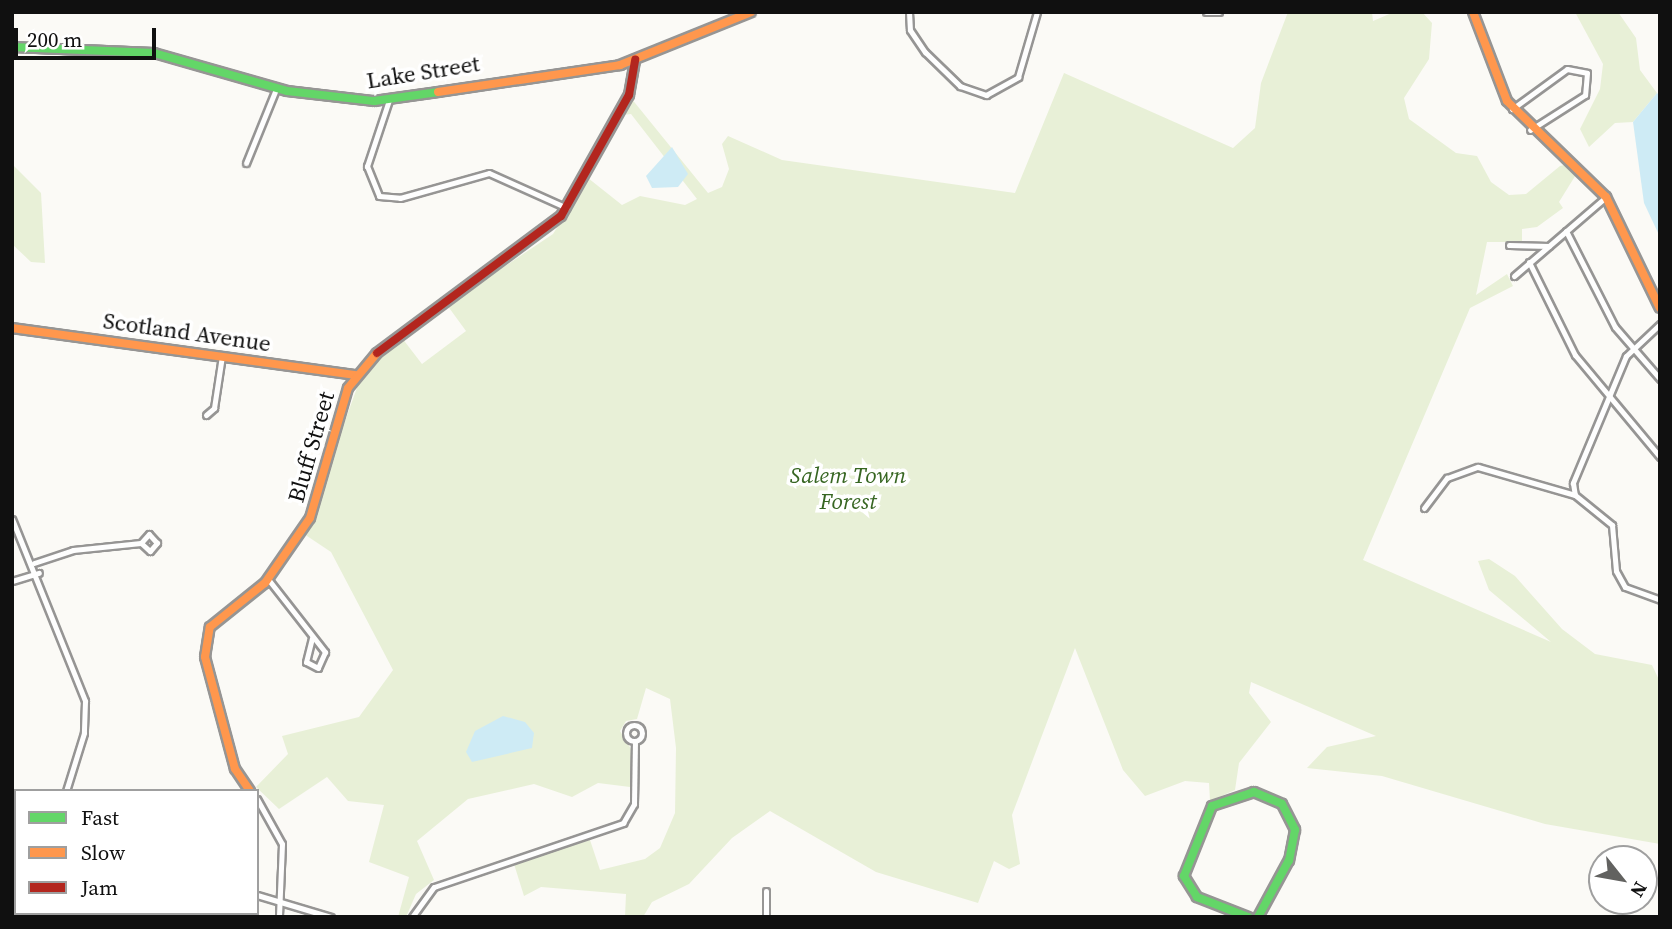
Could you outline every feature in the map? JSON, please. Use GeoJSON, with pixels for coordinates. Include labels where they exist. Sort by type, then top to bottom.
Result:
{"type":"FeatureCollection","features":[{"type":"Feature","properties":{"kind":"street","name":"Lake Street"},"geometry":{"type":"LineString","coordinates":[[12,47],[154,53],[276,89],[389,100],[635,60],[751,12]]}},
{"type":"Feature","properties":{"kind":"street"},"geometry":{"type":"LineString","coordinates":[[909,12],[910,30],[925,52],[965,90],[986,95],[1018,78],[1037,12]]}},
{"type":"Feature","properties":{"kind":"street"},"geometry":{"type":"LineString","coordinates":[[1206,12],[1219,12]]}},
{"type":"Feature","properties":{"kind":"street"},"geometry":{"type":"LineString","coordinates":[[1473,12],[1512,109],[1530,131],[1576,163],[1606,197],[1660,308]]}},
{"type":"Feature","properties":{"kind":"street","name":"Bluff Street"},"geometry":{"type":"LineString","coordinates":[[249,789],[236,769],[204,647],[210,626],[268,579],[322,493],[356,375],[448,297],[537,239],[567,208],[629,95],[635,60]]}},
{"type":"Feature","properties":{"kind":"street"},"geometry":{"type":"LineString","coordinates":[[1512,109],[1567,69],[1587,73],[1585,95],[1530,131]]}},
{"type":"Feature","properties":{"kind":"street"},"geometry":{"type":"LineString","coordinates":[[246,163],[276,89]]}},
{"type":"Feature","properties":{"kind":"street"},"geometry":{"type":"LineString","coordinates":[[389,100],[367,166],[379,195],[400,198],[489,173],[567,208]]}},
{"type":"Feature","properties":{"kind":"street"},"geometry":{"type":"LineString","coordinates":[[1514,276],[1606,197]]}},
{"type":"Feature","properties":{"kind":"street"},"geometry":{"type":"LineString","coordinates":[[1566,230],[1607,312],[1632,347],[1660,379]]}},
{"type":"Feature","properties":{"kind":"street"},"geometry":{"type":"LineString","coordinates":[[1509,244],[1549,246]]}},
{"type":"Feature","properties":{"kind":"street"},"geometry":{"type":"LineString","coordinates":[[1530,262],[1575,355],[1660,457]]}},
{"type":"Feature","properties":{"kind":"street"},"geometry":{"type":"LineString","coordinates":[[1575,495],[1577,461],[1608,395],[1632,347],[1660,324]]}},
{"type":"Feature","properties":{"kind":"street","name":"Scotland Avenue"},"geometry":{"type":"LineString","coordinates":[[12,328],[356,375]]}},
{"type":"Feature","properties":{"kind":"street"},"geometry":{"type":"LineString","coordinates":[[206,415],[214,408],[222,356]]}},
{"type":"Feature","properties":{"kind":"street"},"geometry":{"type":"LineString","coordinates":[[1424,508],[1447,478],[1478,467],[1575,495],[1612,525],[1616,571],[1625,587],[1660,600]]}},
{"type":"Feature","properties":{"kind":"street"},"geometry":{"type":"LineString","coordinates":[[12,519],[34,563],[85,701],[84,733],[67,789]]}},
{"type":"Feature","properties":{"kind":"street"},"geometry":{"type":"LineString","coordinates":[[34,563],[73,550],[141,542]]}},
{"type":"Feature","properties":{"kind":"street"},"geometry":{"type":"LineString","coordinates":[[12,581],[38,573]]}},
{"type":"Feature","properties":{"kind":"street"},"geometry":{"type":"LineString","coordinates":[[268,579],[312,638],[326,657],[318,668],[306,662],[312,638]]}},
{"type":"Feature","properties":{"kind":"street"},"geometry":{"type":"LineString","coordinates":[[412,917],[434,887],[626,821],[638,778],[635,741]]}},
{"type":"Feature","properties":{"kind":"street"},"geometry":{"type":"LineString","coordinates":[[1248,917],[1197,897],[1184,876],[1212,806],[1254,792],[1282,804],[1295,830],[1289,860],[1258,917]]}},
{"type":"Feature","properties":{"kind":"street"},"geometry":{"type":"LineString","coordinates":[[259,803],[282,844],[282,902],[279,917]]}},
{"type":"Feature","properties":{"kind":"street"},"geometry":{"type":"LineString","coordinates":[[766,891],[766,917]]}},
{"type":"Feature","properties":{"kind":"street"},"geometry":{"type":"LineString","coordinates":[[259,896],[331,917]]}},
{"type":"Feature","properties":{"kind":"green space","name":"Salem Town Forest"},"geometry":{"type":"Polygon","coordinates":[[[1288,12],[1372,12],[1373,21],[1394,12],[1422,12],[1432,23],[1429,59],[1404,98],[1409,119],[1456,153],[1477,156],[1491,182],[1509,195],[1526,194],[1560,166],[1568,164],[1577,173],[1559,202],[1563,208],[1537,227],[1522,229],[1522,242],[1487,242],[1476,295],[1507,274],[1513,286],[1470,308],[1363,560],[1551,642],[1489,590],[1478,561],[1489,559],[1515,576],[1562,629],[1595,654],[1652,665],[1660,682],[1660,844],[1545,824],[1382,776],[1307,768],[1327,747],[1376,736],[1251,682],[1249,693],[1271,722],[1239,763],[1235,790],[1210,801],[1209,783],[1185,781],[1145,796],[1123,770],[1075,648],[1012,815],[1020,864],[1009,869],[994,861],[978,903],[876,872],[770,811],[732,838],[689,884],[652,902],[643,917],[625,917],[626,894],[541,887],[524,896],[514,864],[590,840],[600,870],[645,859],[660,848],[675,813],[676,748],[670,699],[646,688],[637,719],[626,721],[620,731],[631,749],[630,787],[598,783],[572,797],[534,784],[468,799],[417,841],[434,880],[416,894],[406,917],[398,917],[409,877],[369,862],[384,805],[348,801],[327,777],[279,809],[256,787],[288,754],[282,736],[359,717],[393,670],[331,552],[304,534],[362,374],[402,338],[422,364],[466,331],[447,305],[553,234],[588,178],[622,205],[640,196],[685,205],[697,199],[631,114],[622,115],[631,98],[708,193],[722,187],[729,169],[722,144],[728,136],[782,160],[1015,193],[1064,73],[1233,148],[1255,128],[1261,83],[1288,12]]]}},
{"type":"Feature","properties":{"kind":"green space"},"geometry":{"type":"Polygon","coordinates":[[[1575,12],[1618,12],[1636,38],[1640,70],[1657,93],[1633,122],[1615,123],[1589,147],[1580,129],[1600,89],[1603,64],[1575,12]]]}},
{"type":"Feature","properties":{"kind":"green space"},"geometry":{"type":"Polygon","coordinates":[[[12,164],[41,193],[45,263],[31,262],[12,244],[12,164]]]}},
{"type":"Feature","properties":{"kind":"water"},"geometry":{"type":"Polygon","coordinates":[[[1657,93],[1660,96],[1660,237],[1644,203],[1633,122],[1657,93]]]}},
{"type":"Feature","properties":{"kind":"water"},"geometry":{"type":"Polygon","coordinates":[[[672,147],[688,174],[678,187],[652,188],[646,176],[672,147]]]}},
{"type":"Feature","properties":{"kind":"water"},"geometry":{"type":"Polygon","coordinates":[[[503,716],[525,722],[534,733],[532,748],[472,762],[466,752],[475,731],[503,716]]]}},
{"type":"Feature","properties":{"kind":"traffic: fast"},"geometry":{"type":"LineString","coordinates":[[12,47],[154,53],[287,91],[374,101],[438,92]]}},
{"type":"Feature","properties":{"kind":"traffic: fast"},"geometry":{"type":"LineString","coordinates":[[1248,917],[1197,897],[1184,876],[1212,806],[1254,792],[1282,804],[1295,830],[1289,860],[1258,917]]}},
{"type":"Feature","properties":{"kind":"traffic: slow"},"geometry":{"type":"LineString","coordinates":[[438,92],[620,65],[751,12]]}},
{"type":"Feature","properties":{"kind":"traffic: slow"},"geometry":{"type":"LineString","coordinates":[[1473,12],[1507,101],[1606,197],[1660,308]]}},
{"type":"Feature","properties":{"kind":"traffic: slow"},"geometry":{"type":"LineString","coordinates":[[12,328],[356,375]]}},
{"type":"Feature","properties":{"kind":"traffic: slow"},"geometry":{"type":"LineString","coordinates":[[249,789],[235,769],[205,657],[210,627],[265,583],[310,518],[348,388],[377,353]]}},
{"type":"Feature","properties":{"kind":"traffic: jam"},"geometry":{"type":"LineString","coordinates":[[377,353],[561,216],[629,95],[635,60]]}}]}
